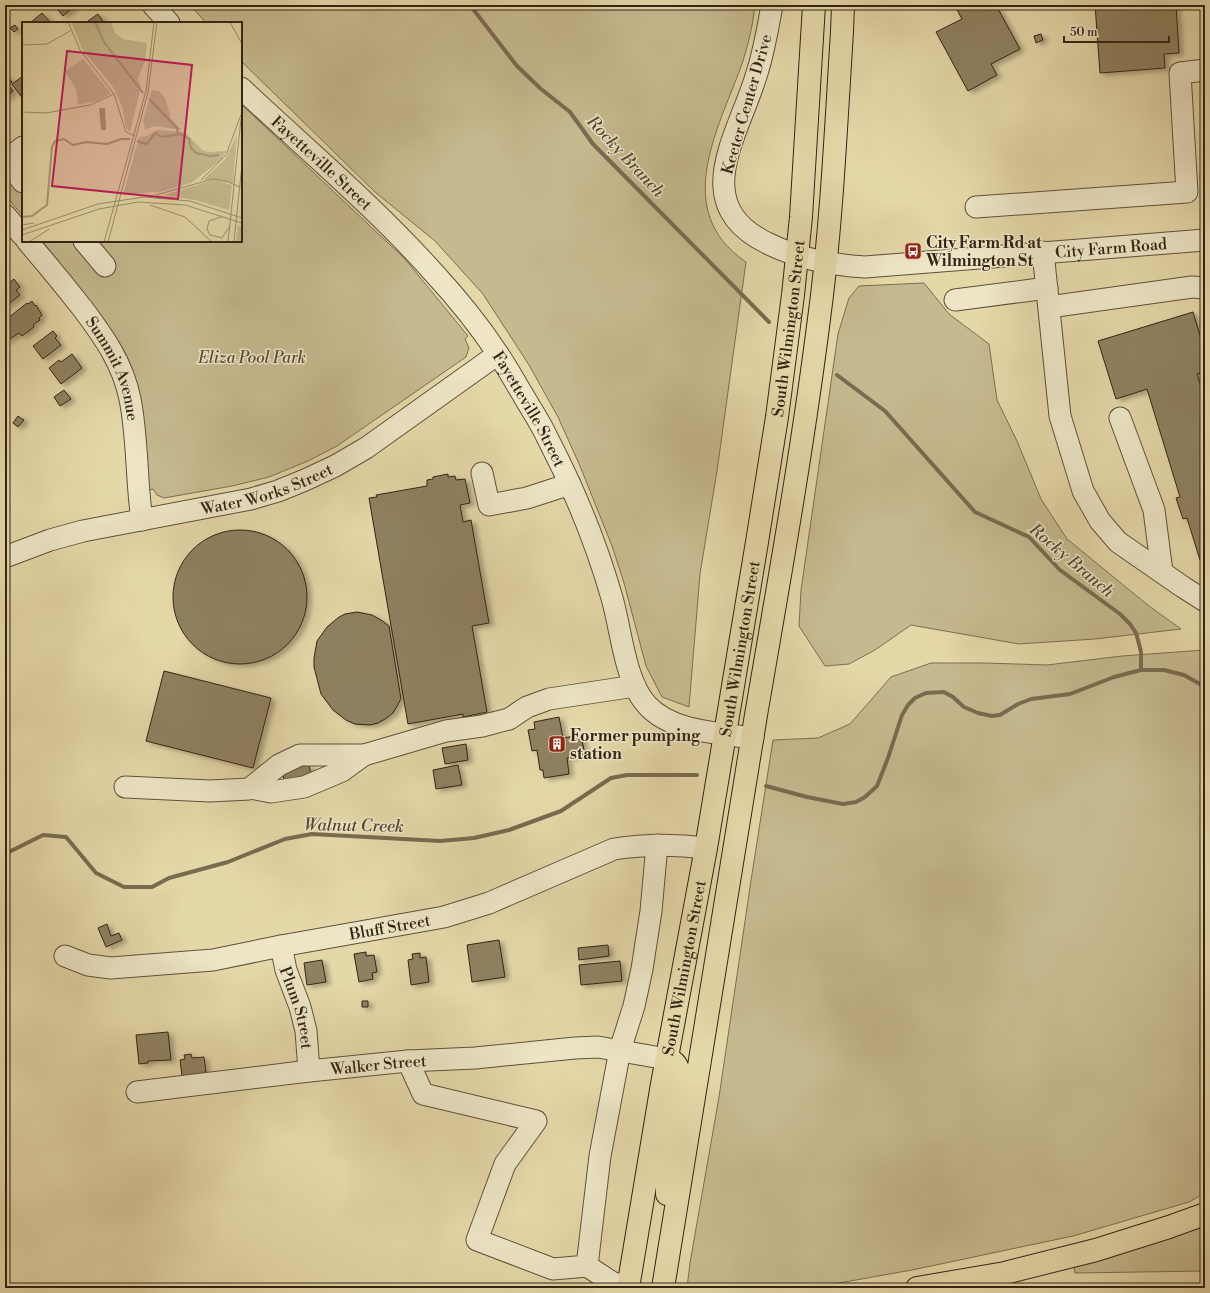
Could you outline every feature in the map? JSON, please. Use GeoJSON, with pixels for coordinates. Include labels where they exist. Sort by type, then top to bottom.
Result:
{"type":"FeatureCollection","features":[{"type":"Feature","properties":{"kind":"main road","name":"South Wilmington Street"},"geometry":{"type":"LineString","coordinates":[[628,1288],[667,1059],[706,848],[778,410],[801,211],[814,5]]}},
{"type":"Feature","properties":{"kind":"main road","name":"South Wilmington Street"},"geometry":{"type":"LineString","coordinates":[[663,1288],[800,453],[819,321],[830,218],[842,32],[842,5]]}},
{"type":"Feature","properties":{"kind":"main road"},"geometry":{"type":"LineString","coordinates":[[667,1059],[675,1063],[679,1076],[667,1164],[668,1255]]}},
{"type":"Feature","properties":{"kind":"main road"},"geometry":{"type":"LineString","coordinates":[[917,1288],[1005,1273],[1096,1250],[1205,1214]]}},
{"type":"Feature","properties":{"kind":"street"},"geometry":{"type":"LineString","coordinates":[[153,5],[168,22]]}},
{"type":"Feature","properties":{"kind":"street","name":"Keeter Center Drive"},"geometry":{"type":"LineString","coordinates":[[772,5],[767,34],[757,73],[725,164],[724,192],[728,207],[735,220],[745,230],[758,239],[797,256],[825,264]]}},
{"type":"Feature","properties":{"kind":"street"},"geometry":{"type":"LineString","coordinates":[[976,207],[1187,192],[1180,73],[1205,70]]}},
{"type":"Feature","properties":{"kind":"street","name":"Fayetteville Street"},"geometry":{"type":"LineString","coordinates":[[242,89],[349,188],[433,272],[470,315],[498,354],[546,434],[591,532],[612,599],[630,672],[635,686],[645,704],[656,714],[668,721],[693,729],[753,738]]}},
{"type":"Feature","properties":{"kind":"street"},"geometry":{"type":"LineString","coordinates":[[22,148],[5,161],[22,181]]}},
{"type":"Feature","properties":{"kind":"street"},"geometry":{"type":"LineString","coordinates":[[5,215],[22,235]]}},
{"type":"Feature","properties":{"kind":"street","name":"City Farm Road"},"geometry":{"type":"LineString","coordinates":[[825,264],[865,267],[1205,240]]}},
{"type":"Feature","properties":{"kind":"street","name":"Summit Avenue"},"geometry":{"type":"LineString","coordinates":[[28,242],[99,330],[122,369],[133,417],[142,520]]}},
{"type":"Feature","properties":{"kind":"street"},"geometry":{"type":"LineString","coordinates":[[85,242],[105,266]]}},
{"type":"Feature","properties":{"kind":"street"},"geometry":{"type":"LineString","coordinates":[[1043,252],[1060,416],[1082,491],[1100,521],[1118,542],[1205,601]]}},
{"type":"Feature","properties":{"kind":"street"},"geometry":{"type":"LineString","coordinates":[[955,300],[1048,298],[1192,287],[1205,288]]}},
{"type":"Feature","properties":{"kind":"street","name":"Water Works Street"},"geometry":{"type":"LineString","coordinates":[[5,557],[50,540],[83,531],[251,499],[278,491],[305,480],[335,466],[366,448],[498,354]]}},
{"type":"Feature","properties":{"kind":"street"},"geometry":{"type":"LineString","coordinates":[[1120,418],[1154,510],[1162,572]]}},
{"type":"Feature","properties":{"kind":"street"},"geometry":{"type":"LineString","coordinates":[[482,473],[488,505],[527,498],[570,484]]}},
{"type":"Feature","properties":{"kind":"street"},"geometry":{"type":"LineString","coordinates":[[250,788],[279,764],[300,754],[364,755],[446,731],[482,726],[509,719],[528,707],[549,698],[635,686]]}},
{"type":"Feature","properties":{"kind":"street"},"geometry":{"type":"LineString","coordinates":[[125,787],[210,791],[250,788],[271,792],[304,787],[342,771],[364,755]]}},
{"type":"Feature","properties":{"kind":"street","name":"Bluff Street"},"geometry":{"type":"LineString","coordinates":[[65,956],[88,965],[111,968],[213,960],[281,946],[444,917],[489,903],[614,849],[636,845],[686,845],[706,848]]}},
{"type":"Feature","properties":{"kind":"street"},"geometry":{"type":"LineString","coordinates":[[587,1266],[600,1156],[620,1050],[634,1006],[644,959],[651,911],[657,845]]}},
{"type":"Feature","properties":{"kind":"street","name":"Plum Street"},"geometry":{"type":"LineString","coordinates":[[281,946],[289,982],[300,1007],[306,1031],[309,1071]]}},
{"type":"Feature","properties":{"kind":"street","name":"Walker Street"},"geometry":{"type":"LineString","coordinates":[[137,1092],[309,1071],[408,1061],[475,1058],[575,1048],[598,1047],[667,1059]]}},
{"type":"Feature","properties":{"kind":"street"},"geometry":{"type":"LineString","coordinates":[[408,1061],[423,1094],[536,1121],[506,1164],[477,1240],[553,1269],[587,1266],[613,1283],[628,1288]]}},
{"type":"Feature","properties":{"kind":"green space"},"geometry":{"type":"Polygon","coordinates":[[[190,5],[755,5],[752,27],[742,64],[713,142],[707,169],[705,194],[710,219],[723,242],[746,262],[717,471],[700,574],[689,707],[662,697],[646,666],[624,583],[612,546],[580,466],[558,417],[529,365],[483,294],[435,241],[375,192],[242,62],[242,22],[205,22],[190,5]]]}},
{"type":"Feature","properties":{"kind":"green space","name":"Eliza Pool Park"},"geometry":{"type":"Polygon","coordinates":[[[242,105],[405,259],[468,336],[465,339],[469,348],[466,357],[337,446],[308,461],[269,477],[232,486],[164,498],[157,495],[153,489],[149,490],[140,397],[125,352],[106,322],[43,242],[242,242],[242,105]]]}},
{"type":"Feature","properties":{"kind":"green space"},"geometry":{"type":"Polygon","coordinates":[[[22,166],[22,215],[6,194],[6,178],[22,166]]]}},
{"type":"Feature","properties":{"kind":"green space"},"geometry":{"type":"Polygon","coordinates":[[[924,283],[949,314],[989,344],[997,400],[1017,441],[1041,499],[1067,539],[1149,606],[1181,629],[1095,639],[1019,644],[911,625],[875,650],[849,664],[825,666],[799,626],[801,590],[838,334],[849,298],[859,286],[924,283]]]}},
{"type":"Feature","properties":{"kind":"green space"},"geometry":{"type":"Polygon","coordinates":[[[1205,650],[1205,1193],[1189,1202],[1073,1236],[912,1270],[811,1288],[687,1288],[719,1097],[773,740],[818,738],[850,724],[891,677],[931,663],[1047,665],[1122,656],[1205,650]]]}},
{"type":"Feature","properties":{"kind":"green space"},"geometry":{"type":"Polygon","coordinates":[[[1205,1226],[1205,1271],[1075,1273],[1074,1265],[1163,1240],[1205,1226]]]}},
{"type":"Feature","properties":{"kind":"building"},"geometry":{"type":"Polygon","coordinates":[[[54,5],[76,5],[63,16],[54,5]]]}},
{"type":"Feature","properties":{"kind":"building"},"geometry":{"type":"Polygon","coordinates":[[[996,5],[1020,49],[991,64],[997,75],[968,91],[936,32],[962,19],[955,6],[996,5]]]}},
{"type":"Feature","properties":{"kind":"building"},"geometry":{"type":"Polygon","coordinates":[[[1095,5],[1176,5],[1179,53],[1164,54],[1165,68],[1100,73],[1095,5]]]}},
{"type":"Feature","properties":{"kind":"building"},"geometry":{"type":"Polygon","coordinates":[[[42,13],[50,22],[31,22],[42,13]]]}},
{"type":"Feature","properties":{"kind":"building"},"geometry":{"type":"Polygon","coordinates":[[[98,14],[103,22],[86,22],[98,14]]]}},
{"type":"Feature","properties":{"kind":"building"},"geometry":{"type":"Polygon","coordinates":[[[15,25],[18,29],[14,32],[10,28],[15,25]]]}},
{"type":"Feature","properties":{"kind":"building"},"geometry":{"type":"Polygon","coordinates":[[[1041,34],[1043,40],[1036,43],[1034,36],[1041,34]]]}},
{"type":"Feature","properties":{"kind":"building"},"geometry":{"type":"Polygon","coordinates":[[[7,76],[12,82],[8,85],[13,91],[5,99],[5,77],[7,76]]]}},
{"type":"Feature","properties":{"kind":"building"},"geometry":{"type":"Polygon","coordinates":[[[22,77],[22,98],[12,84],[22,77]]]}},
{"type":"Feature","properties":{"kind":"building"},"geometry":{"type":"Polygon","coordinates":[[[1205,174],[1205,218],[1204,218],[1200,175],[1205,174]]]}},
{"type":"Feature","properties":{"kind":"building"},"geometry":{"type":"Polygon","coordinates":[[[14,279],[20,287],[16,290],[20,295],[5,307],[5,286],[14,279]]]}},
{"type":"Feature","properties":{"kind":"building"},"geometry":{"type":"Polygon","coordinates":[[[32,301],[42,315],[39,318],[40,320],[33,325],[34,327],[22,336],[19,333],[5,342],[5,322],[27,303],[28,304],[32,301]]]}},
{"type":"Feature","properties":{"kind":"building"},"geometry":{"type":"Polygon","coordinates":[[[1193,312],[1205,352],[1205,372],[1197,374],[1205,399],[1205,559],[1200,560],[1187,518],[1183,519],[1176,498],[1180,497],[1147,389],[1116,399],[1098,341],[1193,312]]]}},
{"type":"Feature","properties":{"kind":"building"},"geometry":{"type":"Polygon","coordinates":[[[53,331],[57,336],[55,338],[61,345],[43,359],[33,346],[53,331]]]}},
{"type":"Feature","properties":{"kind":"building"},"geometry":{"type":"Polygon","coordinates":[[[72,354],[82,368],[61,384],[49,368],[59,360],[61,362],[72,354]]]}},
{"type":"Feature","properties":{"kind":"building"},"geometry":{"type":"Polygon","coordinates":[[[64,390],[71,399],[60,406],[54,397],[64,390]]]}},
{"type":"Feature","properties":{"kind":"building"},"geometry":{"type":"Polygon","coordinates":[[[18,416],[24,420],[18,427],[13,423],[18,416]]]}},
{"type":"Feature","properties":{"kind":"building"},"geometry":{"type":"Polygon","coordinates":[[[448,474],[448,477],[455,476],[456,480],[465,479],[470,503],[460,505],[463,522],[471,520],[489,623],[472,626],[487,712],[463,717],[463,714],[408,724],[369,498],[377,497],[376,495],[427,486],[427,480],[433,479],[433,477],[448,474]]]}},
{"type":"Feature","properties":{"kind":"building"},"geometry":{"type":"Polygon","coordinates":[[[240,530],[266,535],[282,545],[292,555],[302,571],[307,597],[302,623],[292,639],[282,649],[266,659],[240,664],[214,659],[198,649],[188,639],[178,623],[173,597],[178,571],[188,555],[198,545],[214,535],[240,530]]]}},
{"type":"Feature","properties":{"kind":"building"},"geometry":{"type":"Polygon","coordinates":[[[357,612],[372,615],[389,626],[401,699],[393,713],[378,723],[370,725],[355,724],[346,720],[333,710],[321,694],[314,667],[317,641],[327,627],[345,614],[357,612]]]}},
{"type":"Feature","properties":{"kind":"building"},"geometry":{"type":"Polygon","coordinates":[[[164,671],[271,698],[253,768],[146,741],[164,671]]]}},
{"type":"Feature","properties":{"kind":"building","name":"Former pumping station"},"geometry":{"type":"Polygon","coordinates":[[[559,717],[563,738],[581,735],[585,755],[567,758],[569,774],[544,778],[543,770],[540,770],[537,750],[532,751],[528,730],[535,729],[534,722],[559,717]]]}},
{"type":"Feature","properties":{"kind":"building"},"geometry":{"type":"Polygon","coordinates":[[[466,744],[468,760],[445,764],[442,748],[466,744]]]}},
{"type":"Feature","properties":{"kind":"building"},"geometry":{"type":"Polygon","coordinates":[[[309,765],[312,781],[285,785],[282,770],[309,765]]]}},
{"type":"Feature","properties":{"kind":"building"},"geometry":{"type":"Polygon","coordinates":[[[458,765],[462,785],[436,789],[433,770],[458,765]]]}},
{"type":"Feature","properties":{"kind":"building"},"geometry":{"type":"Polygon","coordinates":[[[107,924],[111,936],[119,933],[122,940],[106,947],[98,928],[107,924]]]}},
{"type":"Feature","properties":{"kind":"building"},"geometry":{"type":"Polygon","coordinates":[[[499,940],[505,977],[472,982],[467,945],[499,940]]]}},
{"type":"Feature","properties":{"kind":"building"},"geometry":{"type":"Polygon","coordinates":[[[608,945],[609,956],[579,960],[578,948],[608,945]]]}},
{"type":"Feature","properties":{"kind":"building"},"geometry":{"type":"Polygon","coordinates":[[[366,952],[366,956],[374,955],[377,972],[372,973],[373,979],[359,982],[354,954],[366,952]]]}},
{"type":"Feature","properties":{"kind":"building"},"geometry":{"type":"Polygon","coordinates":[[[420,953],[420,958],[426,957],[429,982],[411,985],[408,960],[413,959],[412,954],[420,953]]]}},
{"type":"Feature","properties":{"kind":"building"},"geometry":{"type":"Polygon","coordinates":[[[322,960],[326,982],[307,985],[304,963],[322,960]]]}},
{"type":"Feature","properties":{"kind":"building"},"geometry":{"type":"Polygon","coordinates":[[[620,961],[622,981],[581,985],[579,965],[620,961]]]}},
{"type":"Feature","properties":{"kind":"building"},"geometry":{"type":"Polygon","coordinates":[[[362,1001],[368,1001],[368,1007],[362,1007],[362,1001]]]}},
{"type":"Feature","properties":{"kind":"building"},"geometry":{"type":"Polygon","coordinates":[[[168,1032],[171,1060],[148,1061],[148,1063],[139,1064],[136,1035],[168,1032]]]}},
{"type":"Feature","properties":{"kind":"building"},"geometry":{"type":"Polygon","coordinates":[[[191,1054],[192,1058],[204,1057],[206,1072],[204,1072],[205,1076],[185,1079],[185,1075],[182,1076],[180,1060],[185,1059],[184,1055],[191,1054]]]}},
{"type":"Feature","properties":{"kind":"waterway","name":"Rocky Branch"},"geometry":{"type":"LineString","coordinates":[[470,5],[517,66],[541,89],[570,112],[593,144],[769,322]]}},
{"type":"Feature","properties":{"kind":"waterway","name":"Rocky Branch"},"geometry":{"type":"LineString","coordinates":[[837,375],[885,411],[975,512],[1029,537],[1060,570],[1120,614],[1130,624],[1136,633],[1141,652],[1141,670]]}},
{"type":"Feature","properties":{"kind":"waterway","name":"Walnut Creek"},"geometry":{"type":"LineString","coordinates":[[766,786],[807,797],[843,804],[856,802],[865,797],[877,786],[902,715],[908,705],[915,698],[926,693],[944,692],[953,697],[964,707],[978,713],[992,716],[1000,715],[1018,704],[1031,699],[1070,694],[1114,677],[1141,670],[1164,670],[1184,675],[1205,687]]}},
{"type":"Feature","properties":{"kind":"waterway","name":"Walnut Creek"},"geometry":{"type":"LineString","coordinates":[[5,854],[43,835],[66,837],[96,873],[124,887],[152,887],[169,878],[228,862],[285,839],[312,834],[440,841],[474,838],[509,830],[561,811],[611,778],[627,775],[697,775]]}},
{"type":"Feature","properties":{"kind":"place","name":"City Farm Rd at Wilmington St"},"geometry":{"type":"Point","coordinates":[913,251]}},
{"type":"Feature","properties":{"kind":"place","name":"Former pumping station"},"geometry":{"type":"Point","coordinates":[557,744]}}]}
